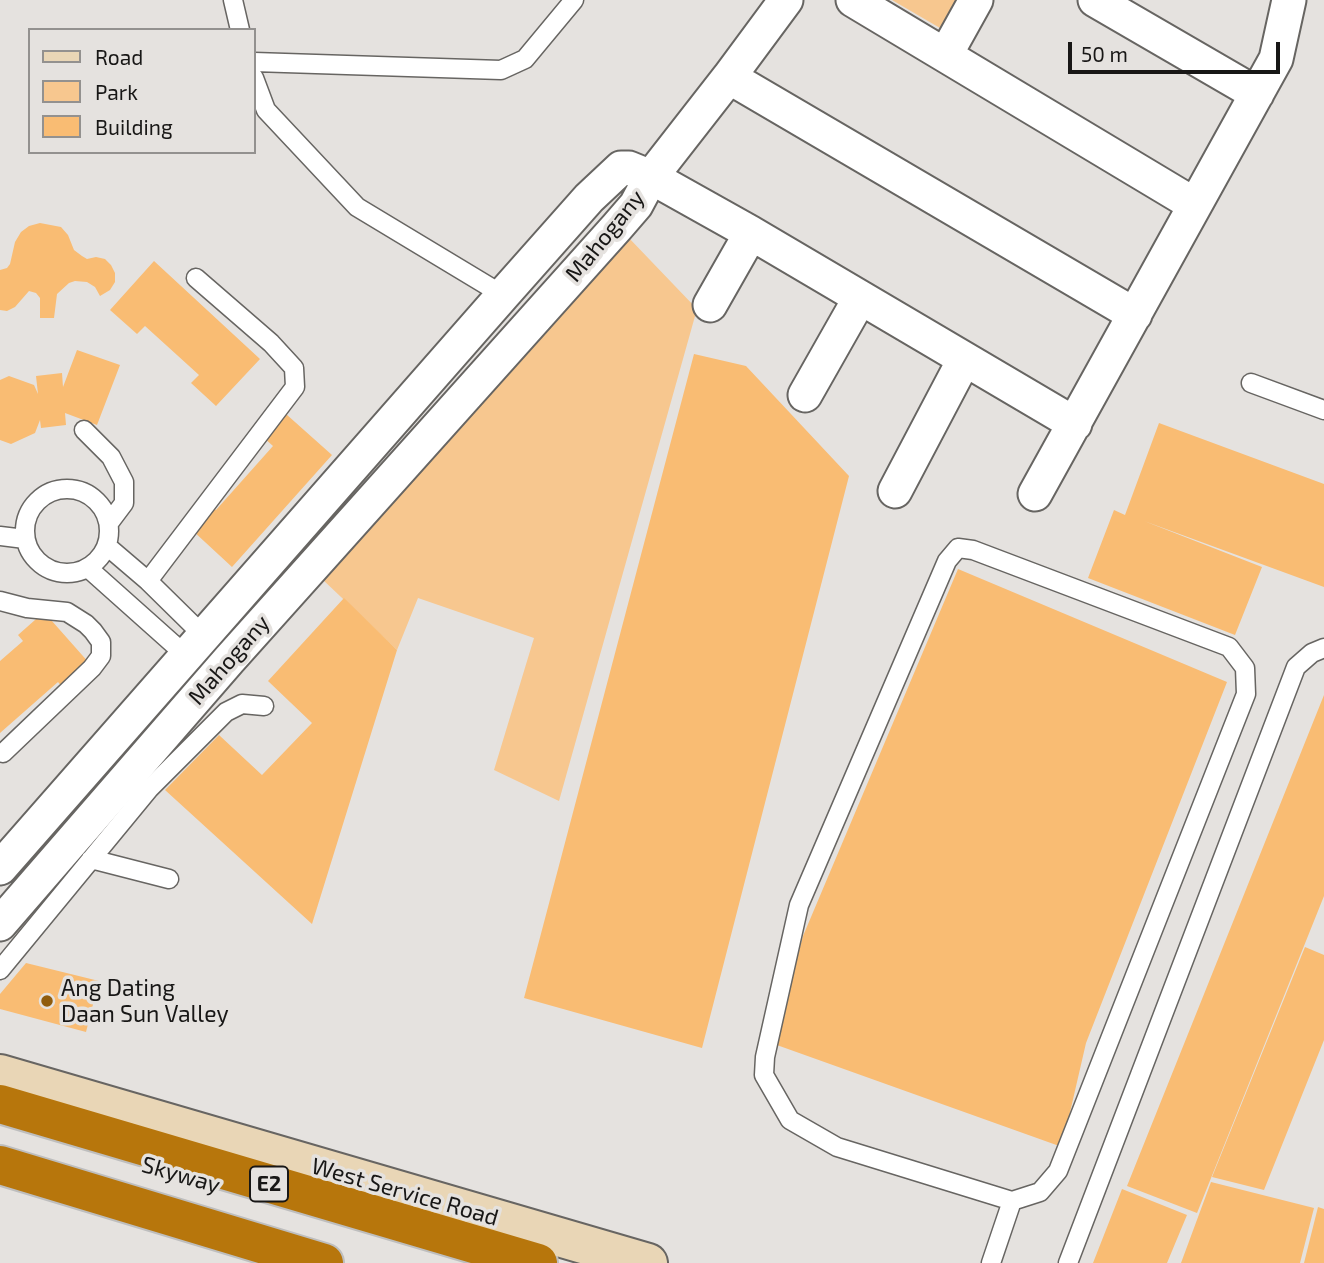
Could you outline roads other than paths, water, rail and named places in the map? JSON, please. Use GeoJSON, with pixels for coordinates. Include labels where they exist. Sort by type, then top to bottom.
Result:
{"type":"FeatureCollection","features":[{"type":"Feature","properties":{"kind":"highway","name":"E2"},"geometry":{"type":"LineString","coordinates":[[0,1104],[538,1263]]}},
{"type":"Feature","properties":{"kind":"highway","name":"Skyway"},"geometry":{"type":"LineString","coordinates":[[0,1122],[484,1263]]}},
{"type":"Feature","properties":{"kind":"highway","name":"Skyway"},"geometry":{"type":"LineString","coordinates":[[0,1165],[324,1263]]}},
{"type":"Feature","properties":{"kind":"highway"},"geometry":{"type":"LineString","coordinates":[[0,1177],[287,1263]]}},
{"type":"Feature","properties":{"kind":"main road","name":"West Service Road"},"geometry":{"type":"LineString","coordinates":[[0,1074],[648,1263]]}},
{"type":"Feature","properties":{"kind":"street"},"geometry":{"type":"LineString","coordinates":[[786,0],[651,177],[1075,424]]}},
{"type":"Feature","properties":{"kind":"street"},"geometry":{"type":"LineString","coordinates":[[853,0],[1195,205]]}},
{"type":"Feature","properties":{"kind":"street"},"geometry":{"type":"LineString","coordinates":[[946,54],[976,0]]}},
{"type":"Feature","properties":{"kind":"street"},"geometry":{"type":"LineString","coordinates":[[1095,0],[1257,93]]}},
{"type":"Feature","properties":{"kind":"street"},"geometry":{"type":"LineString","coordinates":[[1035,495],[1276,59],[1289,0]]}},
{"type":"Feature","properties":{"kind":"street"},"geometry":{"type":"LineString","coordinates":[[729,77],[1135,315]]}},
{"type":"Feature","properties":{"kind":"street","name":"Mahogany"},"geometry":{"type":"LineString","coordinates":[[0,868],[589,198],[621,168],[629,168],[651,177],[636,205],[220,670],[0,924]]}},
{"type":"Feature","properties":{"kind":"street"},"geometry":{"type":"LineString","coordinates":[[710,305],[751,233]]}},
{"type":"Feature","properties":{"kind":"street"},"geometry":{"type":"LineString","coordinates":[[545,248],[574,274]]}},
{"type":"Feature","properties":{"kind":"street"},"geometry":{"type":"LineString","coordinates":[[805,395],[860,298]]}},
{"type":"Feature","properties":{"kind":"street"},"geometry":{"type":"LineString","coordinates":[[895,491],[964,360]]}},
{"type":"Feature","properties":{"kind":"lane"},"geometry":{"type":"LineString","coordinates":[[233,0],[240,28]]}},
{"type":"Feature","properties":{"kind":"lane"},"geometry":{"type":"LineString","coordinates":[[256,62],[501,70],[525,59],[574,0]]}},
{"type":"Feature","properties":{"kind":"lane"},"geometry":{"type":"LineString","coordinates":[[256,83],[266,110],[357,207],[503,295]]}},
{"type":"Feature","properties":{"kind":"lane"},"geometry":{"type":"LineString","coordinates":[[148,581],[295,387],[294,368],[279,351],[196,278]]}},
{"type":"Feature","properties":{"kind":"lane"},"geometry":{"type":"LineString","coordinates":[[1251,383],[1324,410]]}},
{"type":"Feature","properties":{"kind":"lane"},"geometry":{"type":"LineString","coordinates":[[84,430],[111,457],[124,482],[124,503],[109,523]]}},
{"type":"Feature","properties":{"kind":"lane"},"geometry":{"type":"LineString","coordinates":[[59,489],[86,492],[97,499],[105,510],[109,523],[107,546],[98,560],[88,568],[76,572],[49,570],[38,562],[25,539],[25,526],[36,502],[47,493],[59,489]]}},
{"type":"Feature","properties":{"kind":"lane"},"geometry":{"type":"LineString","coordinates":[[0,536],[25,539]]}},
{"type":"Feature","properties":{"kind":"lane"},"geometry":{"type":"LineString","coordinates":[[107,546],[148,581],[195,645],[220,670]]}},
{"type":"Feature","properties":{"kind":"lane"},"geometry":{"type":"LineString","coordinates":[[958,548],[972,550],[1229,647],[1245,668],[1246,694],[1058,1171],[1040,1192],[1012,1201],[837,1147],[790,1120],[764,1075],[765,1058],[799,905],[947,561],[958,548]]}},
{"type":"Feature","properties":{"kind":"lane"},"geometry":{"type":"LineString","coordinates":[[88,568],[195,645],[220,670]]}},
{"type":"Feature","properties":{"kind":"lane"},"geometry":{"type":"LineString","coordinates":[[0,601],[27,608],[67,612],[86,624],[101,642],[101,656],[92,668],[3,753]]}},
{"type":"Feature","properties":{"kind":"lane"},"geometry":{"type":"LineString","coordinates":[[1068,1263],[1296,667],[1312,653],[1324,648]]}},
{"type":"Feature","properties":{"kind":"lane"},"geometry":{"type":"LineString","coordinates":[[0,970],[149,789],[226,712],[242,704],[264,706]]}},
{"type":"Feature","properties":{"kind":"lane"},"geometry":{"type":"LineString","coordinates":[[91,859],[169,879]]}},
{"type":"Feature","properties":{"kind":"lane"},"geometry":{"type":"LineString","coordinates":[[991,1263],[1012,1201]]}},
{"type":"Feature","properties":{"kind":"place","name":"Ang Dating Daan Sun Valley"},"geometry":{"type":"Point","coordinates":[47,1001]}}]}
